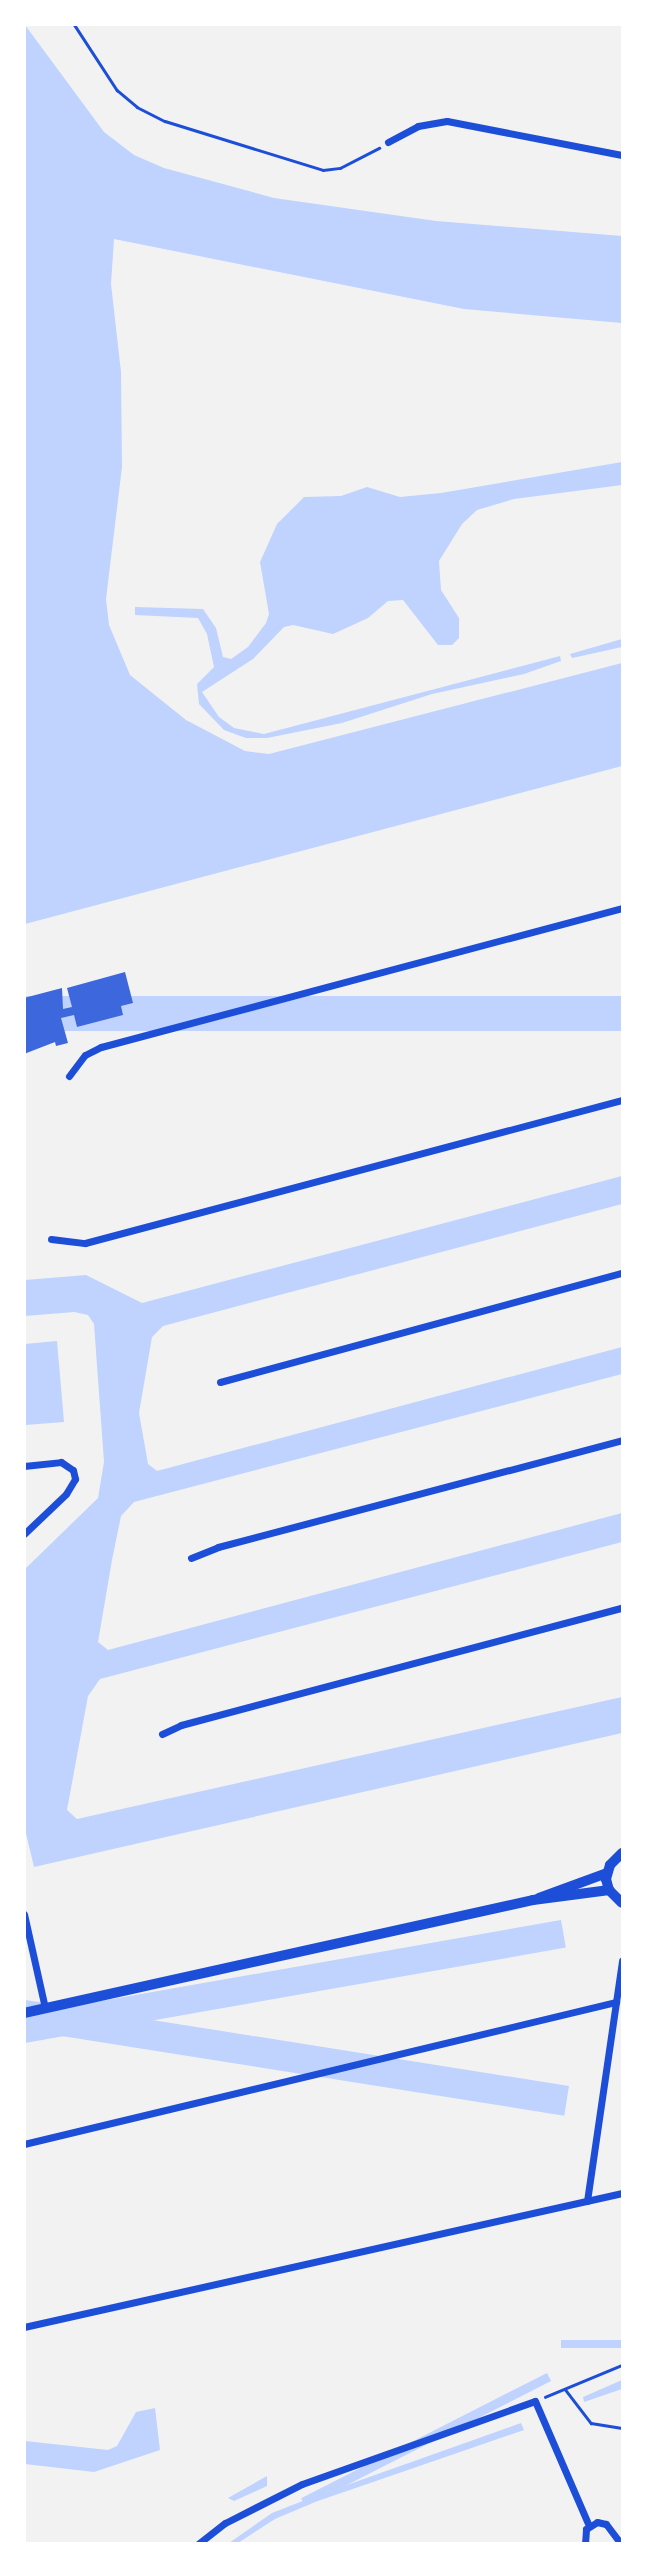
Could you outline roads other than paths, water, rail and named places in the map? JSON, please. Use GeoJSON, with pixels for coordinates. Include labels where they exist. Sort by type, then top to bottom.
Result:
{"type":"FeatureCollection","features":[{"type":"Feature","properties":{"kind":"street"},"geometry":{"type":"LineString","coordinates":[[388,142],[418,126],[447,121],[622,155]]}},
{"type":"Feature","properties":{"kind":"street"},"geometry":{"type":"LineString","coordinates":[[69,1076],[85,1055],[102,1047],[622,908]]}},
{"type":"Feature","properties":{"kind":"street"},"geometry":{"type":"LineString","coordinates":[[51,1238],[85,1243],[622,1100]]}},
{"type":"Feature","properties":{"kind":"street"},"geometry":{"type":"LineString","coordinates":[[220,1382],[622,1273]]}},
{"type":"Feature","properties":{"kind":"street"},"geometry":{"type":"LineString","coordinates":[[191,1558],[218,1547],[622,1440]]}},
{"type":"Feature","properties":{"kind":"street"},"geometry":{"type":"LineString","coordinates":[[24,1466],[61,1462],[73,1470],[75,1479],[66,1494],[24,1534]]}},
{"type":"Feature","properties":{"kind":"street"},"geometry":{"type":"LineString","coordinates":[[162,1734],[181,1725],[622,1608]]}},
{"type":"Feature","properties":{"kind":"street"},"geometry":{"type":"LineString","coordinates":[[533,1900],[607,1873],[622,1853]]}},
{"type":"Feature","properties":{"kind":"street"},"geometry":{"type":"LineString","coordinates":[[607,1873],[610,1890],[622,1903]]}},
{"type":"Feature","properties":{"kind":"street"},"geometry":{"type":"LineString","coordinates":[[24,2013],[533,1900],[610,1890]]}},
{"type":"Feature","properties":{"kind":"street"},"geometry":{"type":"LineString","coordinates":[[24,1914],[45,2008]]}},
{"type":"Feature","properties":{"kind":"street"},"geometry":{"type":"LineString","coordinates":[[587,2201],[622,1961]]}},
{"type":"Feature","properties":{"kind":"street"},"geometry":{"type":"LineString","coordinates":[[24,2144],[616,2002]]}},
{"type":"Feature","properties":{"kind":"street"},"geometry":{"type":"LineString","coordinates":[[24,2327],[622,2193]]}},
{"type":"Feature","properties":{"kind":"street"},"geometry":{"type":"LineString","coordinates":[[198,2543],[225,2523],[302,2484],[536,2401],[589,2526],[585,2543]]}},
{"type":"Feature","properties":{"kind":"street"},"geometry":{"type":"LineString","coordinates":[[589,2526],[606,2524],[621,2543]]}},
{"type":"Feature","properties":{"kind":"water"},"geometry":{"type":"Polygon","coordinates":[[[25,25],[104,132],[134,155],[164,168],[274,198],[436,221],[622,236],[622,323],[464,309],[114,239],[111,284],[121,372],[122,467],[106,599],[109,625],[130,675],[186,720],[245,751],[269,754],[622,663],[622,766],[25,924],[25,25]]]}},
{"type":"Feature","properties":{"kind":"water"},"geometry":{"type":"Polygon","coordinates":[[[622,462],[622,485],[514,499],[477,510],[462,524],[439,561],[441,590],[459,618],[459,638],[452,645],[438,645],[403,600],[388,601],[368,618],[333,634],[293,625],[284,627],[253,659],[202,692],[219,717],[234,728],[264,734],[560,656],[561,661],[524,674],[432,694],[342,723],[267,738],[246,738],[224,730],[199,704],[197,684],[214,667],[207,634],[198,618],[135,615],[135,607],[203,609],[216,628],[223,657],[231,659],[248,647],[266,623],[269,614],[260,562],[277,524],[304,497],[341,496],[367,487],[400,497],[441,493],[622,462]]]}},
{"type":"Feature","properties":{"kind":"water"},"geometry":{"type":"Polygon","coordinates":[[[622,639],[622,647],[572,658],[570,654],[622,639]]]}},
{"type":"Feature","properties":{"kind":"water"},"geometry":{"type":"Polygon","coordinates":[[[24,996],[622,996],[622,1031],[24,1031],[24,996]]]}},
{"type":"Feature","properties":{"kind":"water"},"geometry":{"type":"Polygon","coordinates":[[[622,1176],[622,1204],[163,1326],[152,1337],[139,1413],[148,1464],[157,1471],[622,1347],[622,1374],[134,1502],[121,1516],[112,1560],[98,1642],[108,1650],[622,1513],[622,1542],[100,1679],[88,1696],[67,1810],[77,1819],[622,1697],[622,1733],[34,1867],[24,1825],[25,1569],[98,1498],[104,1462],[94,1324],[88,1315],[74,1312],[25,1316],[25,1280],[86,1275],[142,1303],[622,1176]]]}},
{"type":"Feature","properties":{"kind":"water"},"geometry":{"type":"Polygon","coordinates":[[[57,1341],[64,1422],[25,1425],[25,1344],[57,1341]]]}},
{"type":"Feature","properties":{"kind":"water"},"geometry":{"type":"Polygon","coordinates":[[[561,1920],[566,1948],[24,2043],[24,2015],[561,1920]]]}},
{"type":"Feature","properties":{"kind":"water"},"geometry":{"type":"Polygon","coordinates":[[[24,2000],[569,2086],[564,2116],[24,2030],[24,2000]]]}},
{"type":"Feature","properties":{"kind":"water"},"geometry":{"type":"Polygon","coordinates":[[[561,2340],[622,2340],[622,2348],[561,2348],[561,2340]]]}},
{"type":"Feature","properties":{"kind":"water"},"geometry":{"type":"Polygon","coordinates":[[[547,2373],[551,2381],[305,2506],[301,2498],[547,2373]]]}},
{"type":"Feature","properties":{"kind":"water"},"geometry":{"type":"Polygon","coordinates":[[[622,2380],[622,2389],[584,2402],[583,2397],[622,2380]]]}},
{"type":"Feature","properties":{"kind":"water"},"geometry":{"type":"Polygon","coordinates":[[[155,2408],[160,2450],[94,2472],[25,2464],[25,2441],[108,2450],[117,2446],[136,2412],[155,2408]]]}},
{"type":"Feature","properties":{"kind":"water"},"geometry":{"type":"Polygon","coordinates":[[[521,2423],[524,2430],[315,2502],[275,2519],[238,2543],[229,2543],[272,2513],[521,2423]]]}},
{"type":"Feature","properties":{"kind":"water"},"geometry":{"type":"Polygon","coordinates":[[[267,2476],[267,2486],[234,2501],[228,2498],[267,2476]]]}}]}
